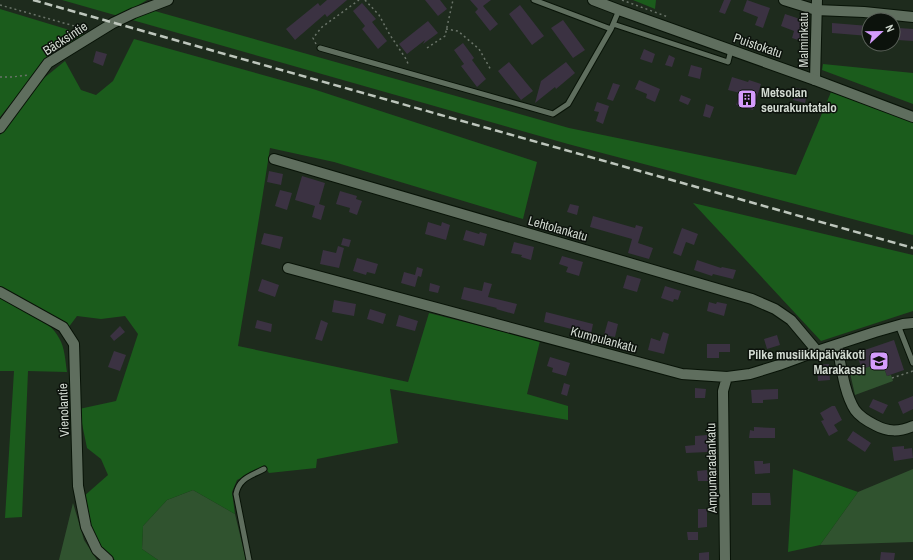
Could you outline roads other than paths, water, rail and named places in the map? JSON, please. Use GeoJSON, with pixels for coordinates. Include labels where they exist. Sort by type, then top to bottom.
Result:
{"type":"FeatureCollection","features":[{"type":"Feature","properties":{"kind":"street","name":"Bäcksintie"},"geometry":{"type":"LineString","coordinates":[[0,128],[48,63],[113,23],[168,0]]}},
{"type":"Feature","properties":{"kind":"street","name":"Puistokatu"},"geometry":{"type":"LineString","coordinates":[[593,0],[913,117]]}},
{"type":"Feature","properties":{"kind":"street"},"geometry":{"type":"LineString","coordinates":[[784,0],[864,12],[913,17]]}},
{"type":"Feature","properties":{"kind":"street","name":"Malminkatu"},"geometry":{"type":"LineString","coordinates":[[815,80],[816,5]]}},
{"type":"Feature","properties":{"kind":"street","name":"Lehtolankatu"},"geometry":{"type":"LineString","coordinates":[[274,159],[752,299],[775,309],[791,320],[817,351]]}},
{"type":"Feature","properties":{"kind":"street","name":"Kumpulankatu"},"geometry":{"type":"LineString","coordinates":[[288,268],[682,374],[727,377],[750,374],[898,325],[913,323]]}},
{"type":"Feature","properties":{"kind":"street","name":"Vienolantie"},"geometry":{"type":"LineString","coordinates":[[0,292],[63,327],[74,344],[78,486],[86,527],[97,550],[108,560]]}},
{"type":"Feature","properties":{"kind":"street"},"geometry":{"type":"LineString","coordinates":[[837,345],[848,395],[855,411],[864,420],[884,430],[905,430],[913,426]]}},
{"type":"Feature","properties":{"kind":"street","name":"Ampumaradankatu"},"geometry":{"type":"LineString","coordinates":[[725,560],[723,391],[727,377]]}},
{"type":"Feature","properties":{"kind":"lane"},"geometry":{"type":"LineString","coordinates":[[534,0],[612,27],[728,62],[731,50]]}},
{"type":"Feature","properties":{"kind":"lane"},"geometry":{"type":"LineString","coordinates":[[320,48],[553,114],[568,104],[612,27],[619,10]]}},
{"type":"Feature","properties":{"kind":"lane"},"geometry":{"type":"LineString","coordinates":[[898,325],[913,363]]}},
{"type":"Feature","properties":{"kind":"lane"},"geometry":{"type":"LineString","coordinates":[[249,560],[236,494],[237,486],[244,479],[264,469]]}},
{"type":"Feature","properties":{"kind":"railway"},"geometry":{"type":"LineString","coordinates":[[33,0],[913,248]]}},
{"type":"Feature","properties":{"kind":"place","name":"Metsolan seurakuntatalo"},"geometry":{"type":"Point","coordinates":[747,99]}},
{"type":"Feature","properties":{"kind":"place","name":"Pilke musiikkipäiväkoti Marakassi"},"geometry":{"type":"Point","coordinates":[879,361]}}]}
